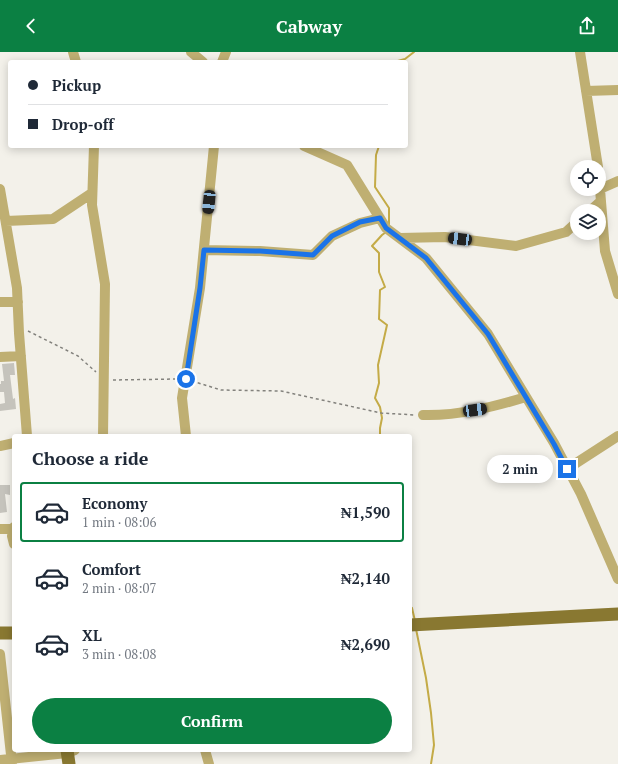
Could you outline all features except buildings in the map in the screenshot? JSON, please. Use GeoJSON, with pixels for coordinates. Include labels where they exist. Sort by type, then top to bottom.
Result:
{"type":"FeatureCollection","features":[{"type":"Feature","properties":{"kind":"main road"},"geometry":{"type":"LineString","coordinates":[[412,625],[618,614]]}},
{"type":"Feature","properties":{"kind":"main road"},"geometry":{"type":"LineString","coordinates":[[0,633],[12,633]]}},
{"type":"Feature","properties":{"kind":"street"},"geometry":{"type":"LineString","coordinates":[[191,52],[201,60]]}},
{"type":"Feature","properties":{"kind":"street"},"geometry":{"type":"LineString","coordinates":[[580,52],[597,160]]}},
{"type":"Feature","properties":{"kind":"street"},"geometry":{"type":"LineString","coordinates":[[586,91],[618,90]]}},
{"type":"Feature","properties":{"kind":"street"},"geometry":{"type":"LineString","coordinates":[[94,148],[92,205],[105,284],[103,434]]}},
{"type":"Feature","properties":{"kind":"street"},"geometry":{"type":"LineString","coordinates":[[186,434],[182,398],[200,288],[214,148]]}},
{"type":"Feature","properties":{"kind":"street"},"geometry":{"type":"LineString","coordinates":[[309,148],[347,165],[386,228],[426,258],[488,334],[554,444],[581,494],[618,579]]}},
{"type":"Feature","properties":{"kind":"street"},"geometry":{"type":"LineString","coordinates":[[606,186],[618,181]]}},
{"type":"Feature","properties":{"kind":"street"},"geometry":{"type":"LineString","coordinates":[[0,189],[17,288],[27,434]]}},
{"type":"Feature","properties":{"kind":"street"},"geometry":{"type":"LineString","coordinates":[[6,221],[53,219],[92,193]]}},
{"type":"Feature","properties":{"kind":"street"},"geometry":{"type":"LineString","coordinates":[[601,196],[605,251],[618,294]]}},
{"type":"Feature","properties":{"kind":"street"},"geometry":{"type":"LineString","coordinates":[[598,204],[601,201]]}},
{"type":"Feature","properties":{"kind":"street"},"geometry":{"type":"LineString","coordinates":[[204,250],[260,251],[313,255],[332,236],[360,222],[380,218]]}},
{"type":"Feature","properties":{"kind":"street"},"geometry":{"type":"LineString","coordinates":[[400,238],[445,237],[516,246],[566,232],[570,228]]}},
{"type":"Feature","properties":{"kind":"street"},"geometry":{"type":"LineString","coordinates":[[0,302],[18,302]]}},
{"type":"Feature","properties":{"kind":"street"},"geometry":{"type":"LineString","coordinates":[[0,357],[21,356]]}},
{"type":"Feature","properties":{"kind":"street"},"geometry":{"type":"LineString","coordinates":[[423,415],[436,415],[489,408],[526,398]]}},
{"type":"Feature","properties":{"kind":"street"},"geometry":{"type":"LineString","coordinates":[[567,469],[618,436]]}},
{"type":"Feature","properties":{"kind":"street"},"geometry":{"type":"LineString","coordinates":[[0,446],[12,443]]}},
{"type":"Feature","properties":{"kind":"street"},"geometry":{"type":"LineString","coordinates":[[0,528],[12,528]]}},
{"type":"Feature","properties":{"kind":"street"},"geometry":{"type":"LineString","coordinates":[[0,654],[12,762]]}},
{"type":"Feature","properties":{"kind":"street"},"geometry":{"type":"LineString","coordinates":[[205,752],[208,764]]}},
{"type":"Feature","properties":{"kind":"street"},"geometry":{"type":"LineString","coordinates":[[0,760],[12,762],[69,754]]}},
{"type":"Feature","properties":{"kind":"path"},"geometry":{"type":"LineString","coordinates":[[19,327],[78,356],[104,380],[146,378],[186,379],[221,390],[281,391],[381,413],[423,415]]}},
{"type":"Feature","properties":{"kind":"waterway"},"geometry":{"type":"LineString","coordinates":[[401,60],[414,52]]}},
{"type":"Feature","properties":{"kind":"waterway"},"geometry":{"type":"LineString","coordinates":[[378,148],[376,155],[375,187],[389,208],[389,226]]}},
{"type":"Feature","properties":{"kind":"waterway"},"geometry":{"type":"LineString","coordinates":[[380,434],[382,418],[380,407],[375,398],[379,383],[378,365],[387,325],[379,319],[380,290],[385,287],[379,272],[379,253],[372,246],[386,232]]}},
{"type":"Feature","properties":{"kind":"waterway"},"geometry":{"type":"LineString","coordinates":[[412,608],[415,621]]}},
{"type":"Feature","properties":{"kind":"waterway"},"geometry":{"type":"LineString","coordinates":[[416,629],[426,678],[431,713],[434,745],[431,764]]}},
{"type":"Feature","properties":{"kind":"route"},"geometry":{"type":"LineString","coordinates":[[186,379],[200,288],[204,250],[260,251],[313,255],[332,236],[360,222],[380,218],[386,228],[426,258],[488,334],[554,444],[567,469]]}}]}
